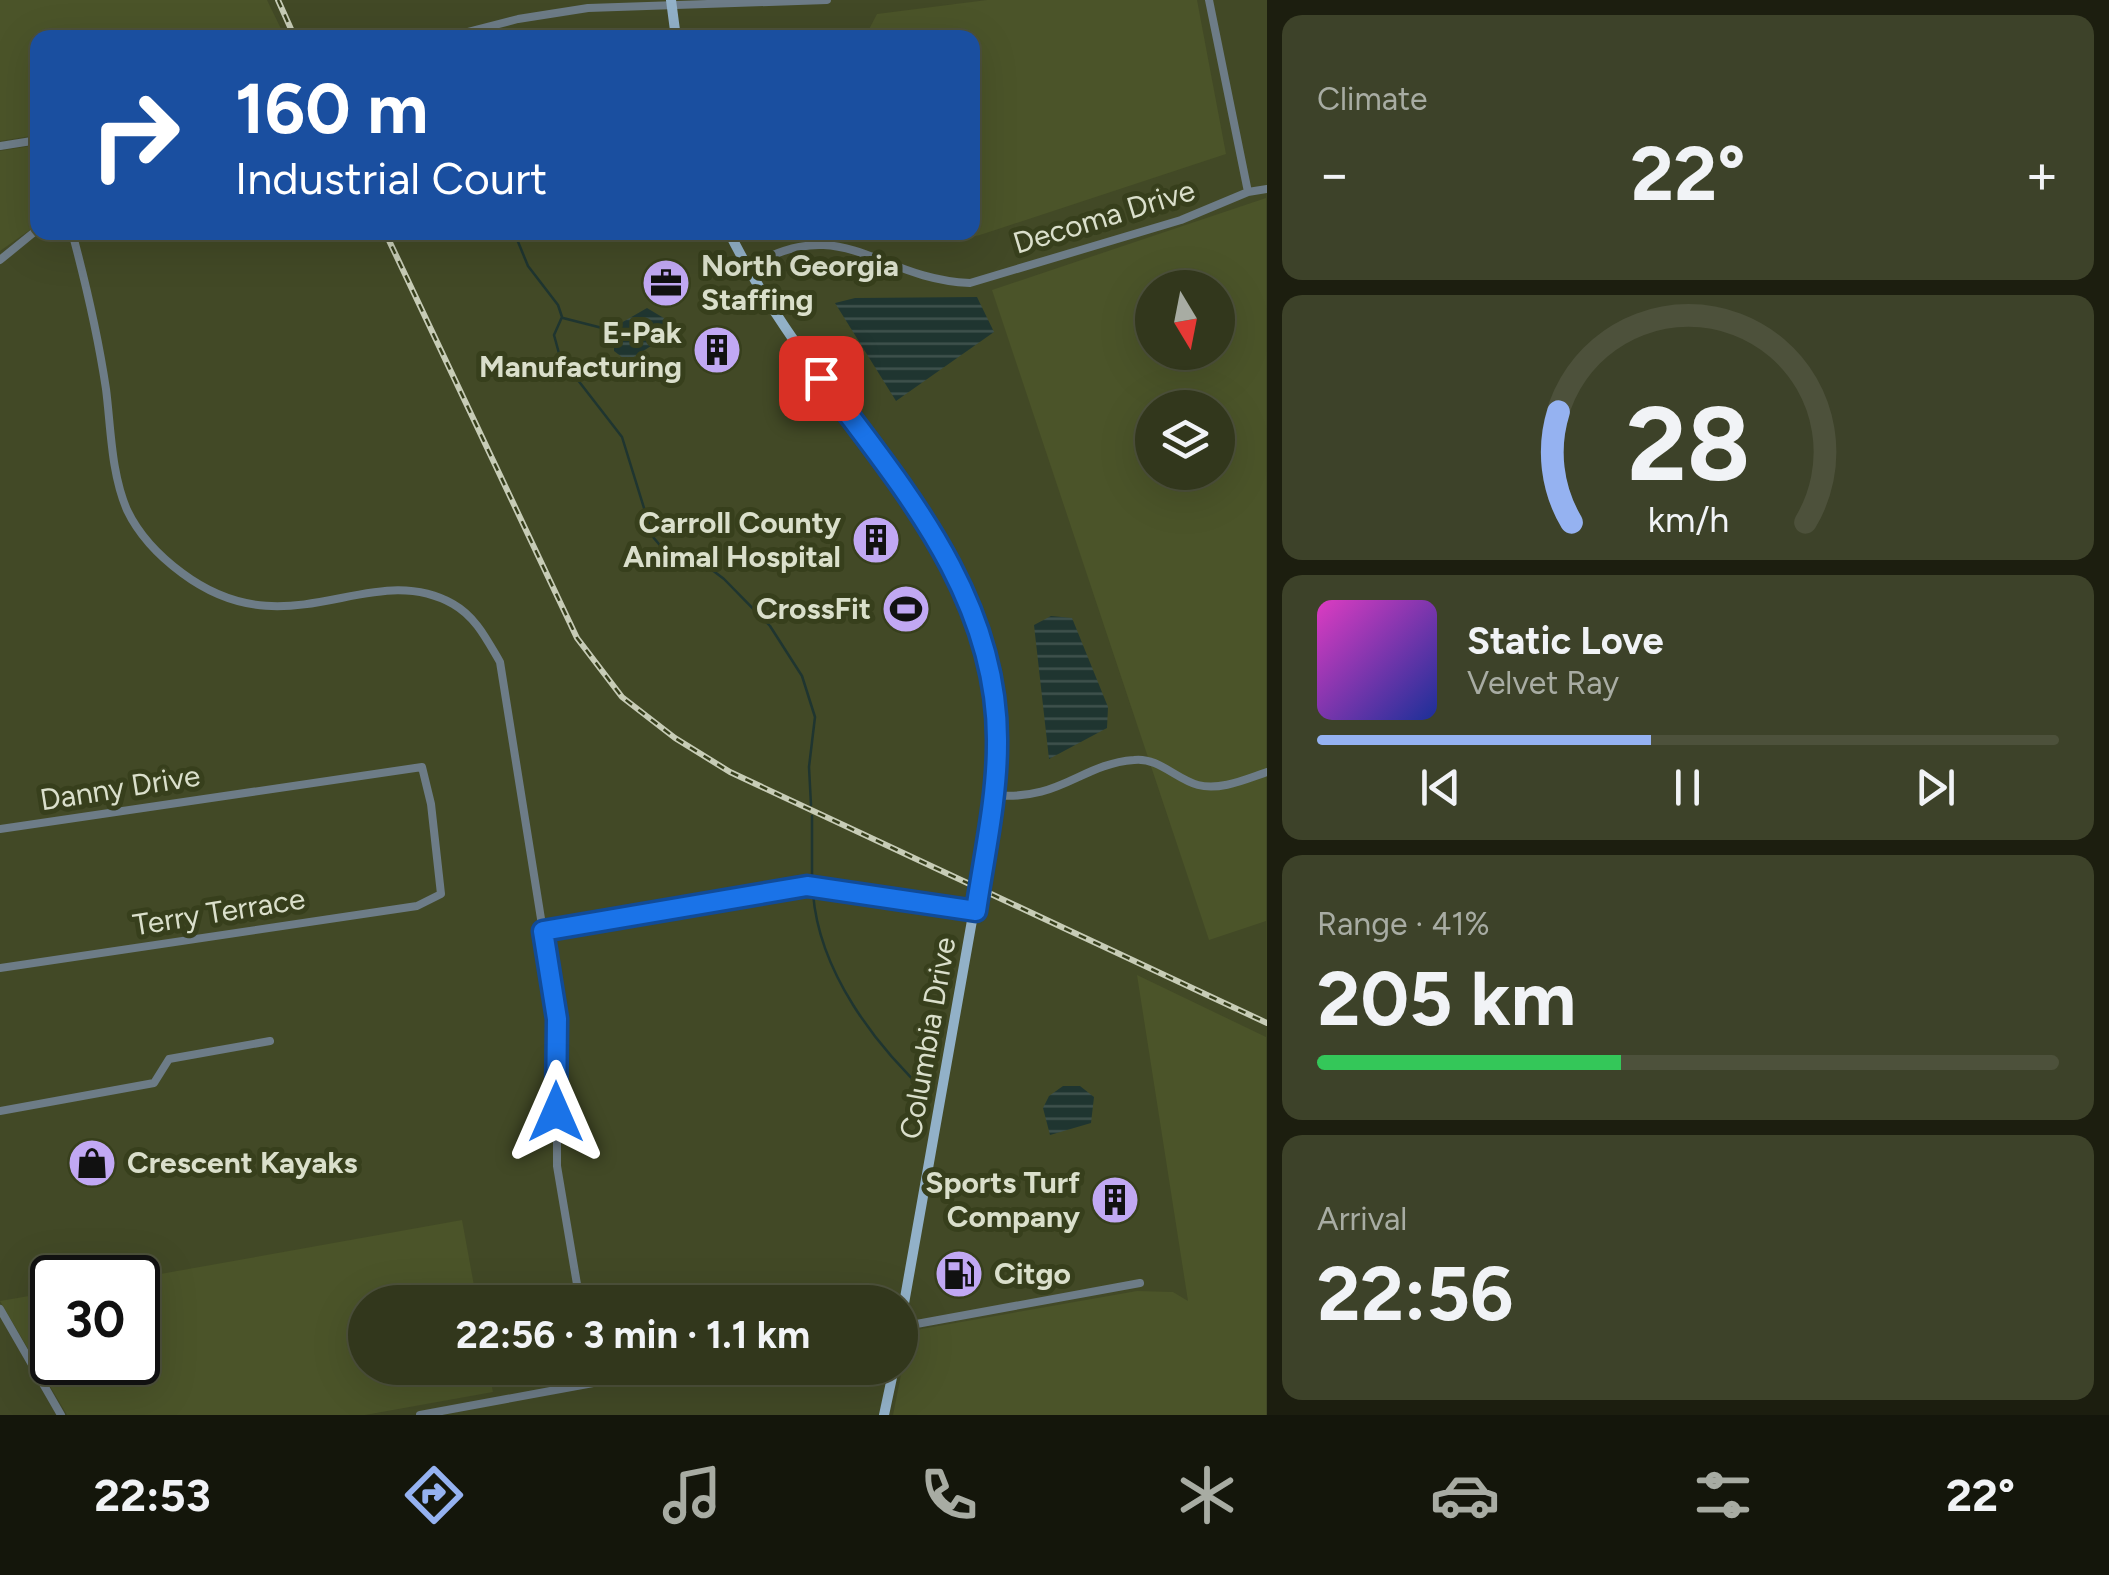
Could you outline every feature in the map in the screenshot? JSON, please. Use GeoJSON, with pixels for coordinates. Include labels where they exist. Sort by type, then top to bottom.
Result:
{"type":"FeatureCollection","features":[{"type":"Feature","properties":{"kind":"main road"},"geometry":{"type":"LineString","coordinates":[[672,2],[675,30]]}},
{"type":"Feature","properties":{"kind":"main road","name":"Columbia Drive"},"geometry":{"type":"LineString","coordinates":[[733,240],[746,268],[946,554],[981,629],[997,743],[992,795],[976,911],[908,1285]]}},
{"type":"Feature","properties":{"kind":"main road"},"geometry":{"type":"LineString","coordinates":[[884,1415],[890,1385]]}},
{"type":"Feature","properties":{"kind":"street"},"geometry":{"type":"LineString","coordinates":[[478,30],[550,13],[672,2],[827,0]]}},
{"type":"Feature","properties":{"kind":"street"},"geometry":{"type":"LineString","coordinates":[[1209,0],[1248,192]]}},
{"type":"Feature","properties":{"kind":"street"},"geometry":{"type":"LineString","coordinates":[[0,146],[30,141]]}},
{"type":"Feature","properties":{"kind":"street","name":"Decoma Drive"},"geometry":{"type":"LineString","coordinates":[[746,268],[788,246],[825,242],[860,250],[935,281],[970,282],[1181,220],[1248,192],[1266,189]]}},
{"type":"Feature","properties":{"kind":"street"},"geometry":{"type":"LineString","coordinates":[[0,260],[30,236]]}},
{"type":"Feature","properties":{"kind":"street"},"geometry":{"type":"LineString","coordinates":[[74,240],[87,287],[117,475],[127,509],[146,541],[208,592],[250,606],[290,609],[372,594],[418,592],[452,604],[479,625],[500,662],[557,1019],[558,1166],[577,1285]]}},
{"type":"Feature","properties":{"kind":"street"},"geometry":{"type":"LineString","coordinates":[[992,795],[1047,793],[1132,760],[1147,760],[1201,786],[1216,787],[1266,772]]}},
{"type":"Feature","properties":{"kind":"street","name":"Danny Drive"},"geometry":{"type":"LineString","coordinates":[[0,829],[422,768],[428,781],[442,894]]}},
{"type":"Feature","properties":{"kind":"street"},"geometry":{"type":"LineString","coordinates":[[543,931],[807,886],[976,911]]}},
{"type":"Feature","properties":{"kind":"street","name":"Terry Terrace"},"geometry":{"type":"LineString","coordinates":[[0,968],[417,906],[442,894]]}},
{"type":"Feature","properties":{"kind":"street"},"geometry":{"type":"LineString","coordinates":[[0,1111],[154,1083],[169,1059],[270,1040]]}},
{"type":"Feature","properties":{"kind":"street"},"geometry":{"type":"LineString","coordinates":[[918,1323],[1140,1283]]}},
{"type":"Feature","properties":{"kind":"street"},"geometry":{"type":"LineString","coordinates":[[0,1309],[61,1415]]}},
{"type":"Feature","properties":{"kind":"street"},"geometry":{"type":"LineString","coordinates":[[420,1415],[583,1385]]}},
{"type":"Feature","properties":{"kind":"shaded area"},"geometry":{"type":"Polygon","coordinates":[[[0,0],[267,0],[282,30],[30,30],[30,136],[0,141],[0,0]]]}},
{"type":"Feature","properties":{"kind":"shaded area"},"geometry":{"type":"Polygon","coordinates":[[[987,0],[1197,0],[1226,154],[980,235],[980,30],[869,30],[877,14],[987,0]]]}},
{"type":"Feature","properties":{"kind":"shaded area"},"geometry":{"type":"Polygon","coordinates":[[[30,146],[30,230],[0,251],[0,151],[30,146]]]}},
{"type":"Feature","properties":{"kind":"shaded area"},"geometry":{"type":"Polygon","coordinates":[[[1266,198],[1266,921],[1209,940],[992,290],[1266,198]]]}},
{"type":"Feature","properties":{"kind":"shaded area"},"geometry":{"type":"Polygon","coordinates":[[[1137,975],[1266,1037],[1266,1415],[893,1415],[899,1385],[918,1385],[921,1329],[1137,1291],[1173,1292],[1188,1301],[1137,975]]]}},
{"type":"Feature","properties":{"kind":"shaded area"},"geometry":{"type":"Polygon","coordinates":[[[462,1220],[474,1285],[348,1285],[348,1385],[492,1385],[493,1392],[365,1415],[67,1415],[49,1385],[160,1385],[160,1274],[462,1220]]]}},
{"type":"Feature","properties":{"kind":"shaded area"},"geometry":{"type":"Polygon","coordinates":[[[30,1296],[30,1352],[0,1301],[30,1296]]]}},
{"type":"Feature","properties":{"kind":"water"},"geometry":{"type":"Polygon","coordinates":[[[977,297],[994,332],[896,401],[835,303],[855,298],[977,297]]]}},
{"type":"Feature","properties":{"kind":"water"},"geometry":{"type":"Polygon","coordinates":[[[647,308],[667,320],[672,333],[627,361],[614,351],[614,327],[647,308]]]}},
{"type":"Feature","properties":{"kind":"water"},"geometry":{"type":"Polygon","coordinates":[[[1051,616],[1072,618],[1108,707],[1107,728],[1049,759],[1034,625],[1051,616]]]}},
{"type":"Feature","properties":{"kind":"water"},"geometry":{"type":"Polygon","coordinates":[[[1063,1086],[1080,1086],[1094,1097],[1091,1123],[1050,1135],[1043,1108],[1049,1096],[1063,1086]]]}},
{"type":"Feature","properties":{"kind":"waterway"},"geometry":{"type":"LineString","coordinates":[[517,240],[528,266],[558,305],[562,317],[554,335],[560,357],[622,437],[653,537],[669,556],[703,563],[724,579],[770,626],[802,676],[815,717],[809,767],[811,805]]}},
{"type":"Feature","properties":{"kind":"waterway"},"geometry":{"type":"LineString","coordinates":[[563,318],[614,331]]}},
{"type":"Feature","properties":{"kind":"waterway"},"geometry":{"type":"LineString","coordinates":[[812,816],[812,881]]}},
{"type":"Feature","properties":{"kind":"waterway"},"geometry":{"type":"LineString","coordinates":[[813,893],[826,951],[853,1005],[889,1054],[930,1096]]}},
{"type":"Feature","properties":{"kind":"railway"},"geometry":{"type":"LineString","coordinates":[[278,0],[291,30]]}},
{"type":"Feature","properties":{"kind":"railway"},"geometry":{"type":"LineString","coordinates":[[389,240],[577,638],[622,697],[675,738],[730,772],[1267,1023]]}},
{"type":"Feature","properties":{"kind":"place","name":"North Georgia Staffing"},"geometry":{"type":"Point","coordinates":[666,283]}},
{"type":"Feature","properties":{"kind":"place","name":"E-Pak Manufacturing"},"geometry":{"type":"Point","coordinates":[717,350]}},
{"type":"Feature","properties":{"kind":"place","name":"Carroll County Animal Hospital"},"geometry":{"type":"Point","coordinates":[876,540]}},
{"type":"Feature","properties":{"kind":"place","name":"CrossFit"},"geometry":{"type":"Point","coordinates":[906,609]}},
{"type":"Feature","properties":{"kind":"place","name":"Crescent Kayaks"},"geometry":{"type":"Point","coordinates":[92,1163]}},
{"type":"Feature","properties":{"kind":"place","name":"Sports Turf Company"},"geometry":{"type":"Point","coordinates":[1115,1200]}},
{"type":"Feature","properties":{"kind":"place","name":"Citgo"},"geometry":{"type":"Point","coordinates":[959,1274]}},
{"type":"Feature","properties":{"kind":"route"},"geometry":{"type":"LineString","coordinates":[[556,1112],[557,1019],[543,931],[807,886],[976,911],[997,743],[981,629],[946,554],[910,498],[821,378]]}}]}
